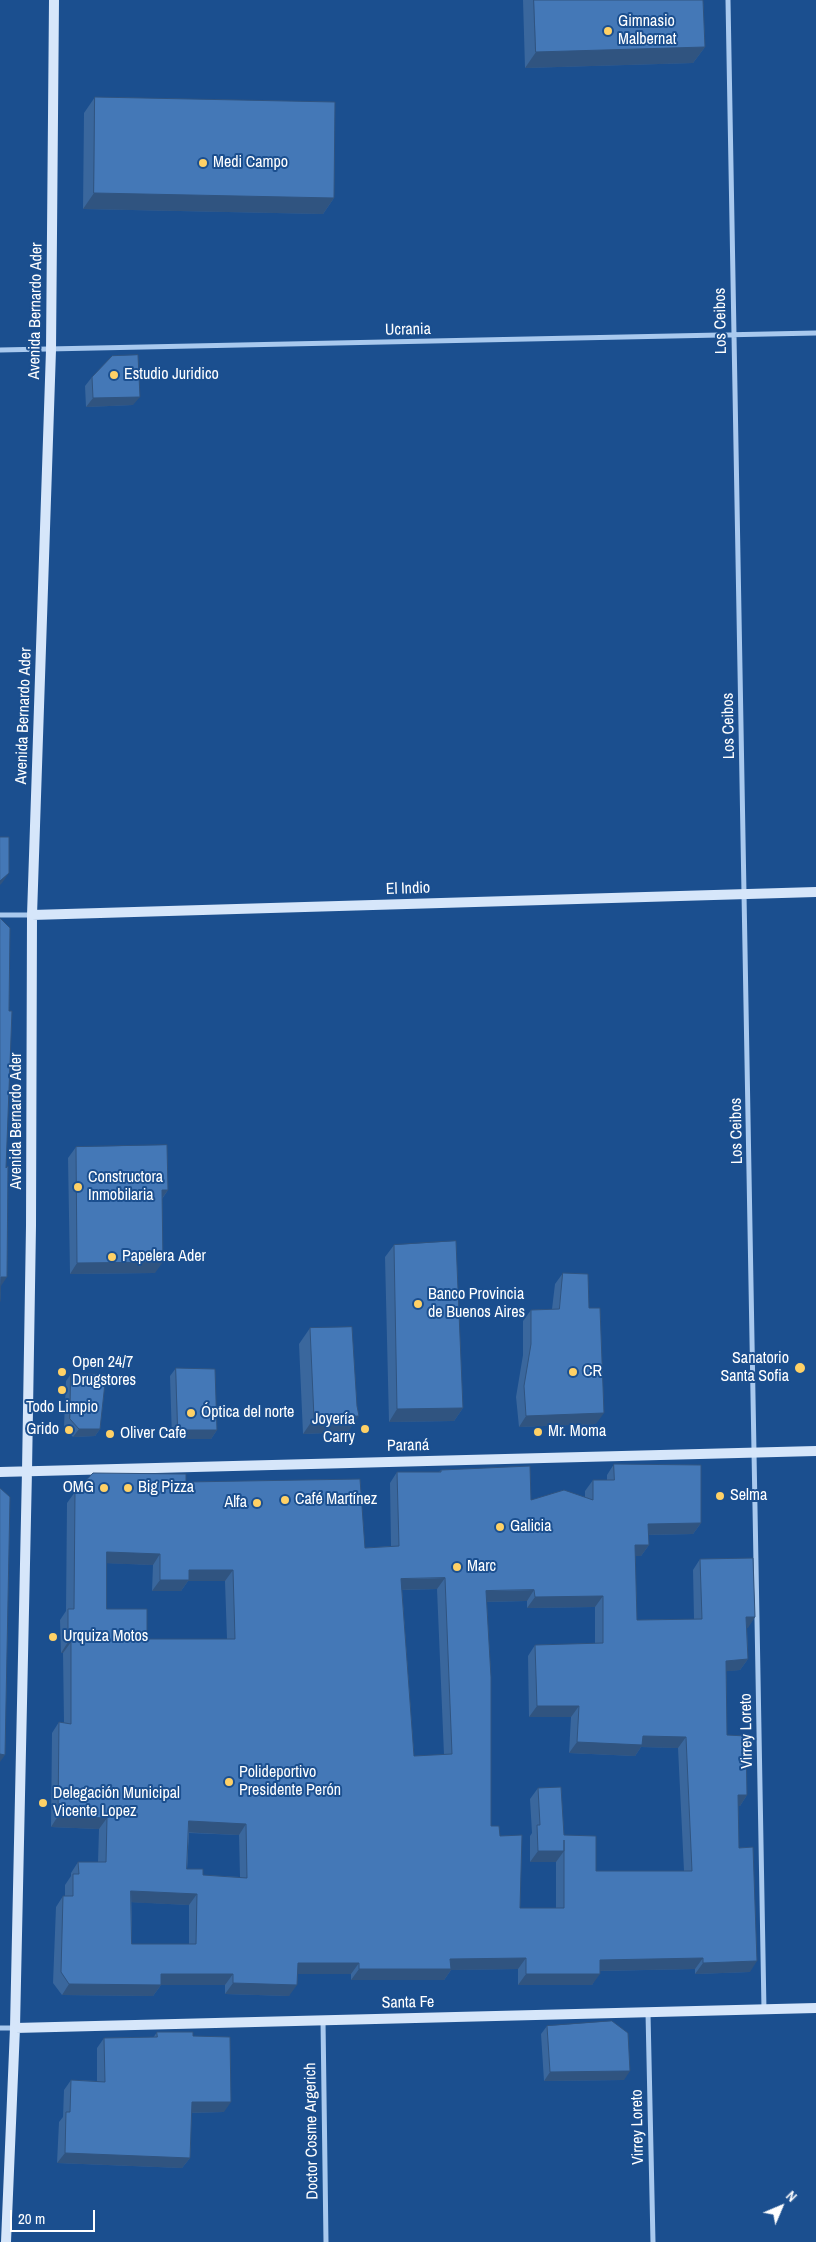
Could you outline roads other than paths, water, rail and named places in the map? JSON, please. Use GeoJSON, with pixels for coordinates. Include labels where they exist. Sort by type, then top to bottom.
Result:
{"type":"FeatureCollection","features":[{"type":"Feature","properties":{"kind":"street","name":"Avenida Bernardo Ader"},"geometry":{"type":"LineString","coordinates":[[6,2242],[15,2028],[27,1471],[31,1226],[32,915],[51,350],[54,0]]}},
{"type":"Feature","properties":{"kind":"street","name":"Los Ceibos"},"geometry":{"type":"LineString","coordinates":[[728,0],[755,1452]]}},
{"type":"Feature","properties":{"kind":"street","name":"Ucrania"},"geometry":{"type":"LineString","coordinates":[[0,350],[816,333]]}},
{"type":"Feature","properties":{"kind":"street","name":"El Indio"},"geometry":{"type":"LineString","coordinates":[[0,916],[816,892]]}},
{"type":"Feature","properties":{"kind":"street","name":"Paraná"},"geometry":{"type":"LineString","coordinates":[[0,1472],[816,1451]]}},
{"type":"Feature","properties":{"kind":"street","name":"Virrey Loreto"},"geometry":{"type":"LineString","coordinates":[[755,1452],[764,2009]]}},
{"type":"Feature","properties":{"kind":"street","name":"Santa Fe"},"geometry":{"type":"LineString","coordinates":[[0,2028],[816,2008]]}},
{"type":"Feature","properties":{"kind":"street","name":"Virrey Loreto"},"geometry":{"type":"LineString","coordinates":[[648,2012],[653,2242]]}},
{"type":"Feature","properties":{"kind":"street","name":"Doctor Cosme Argerich"},"geometry":{"type":"LineString","coordinates":[[323,2020],[326,2242]]}},
{"type":"Feature","properties":{"kind":"place","name":"Gimnasio Malbernat"},"geometry":{"type":"Point","coordinates":[608,31]}},
{"type":"Feature","properties":{"kind":"place","name":"Medi Campo"},"geometry":{"type":"Point","coordinates":[203,163]}},
{"type":"Feature","properties":{"kind":"place","name":"Estudio Juridico"},"geometry":{"type":"Point","coordinates":[114,375]}},
{"type":"Feature","properties":{"kind":"place","name":"Constructora Inmobilaria"},"geometry":{"type":"Point","coordinates":[78,1187]}},
{"type":"Feature","properties":{"kind":"place","name":"Papelera Ader"},"geometry":{"type":"Point","coordinates":[112,1257]}},
{"type":"Feature","properties":{"kind":"place","name":"Banco Provincia de Buenos Aires"},"geometry":{"type":"Point","coordinates":[418,1304]}},
{"type":"Feature","properties":{"kind":"place","name":"Sanatorio Santa Sofia"},"geometry":{"type":"Point","coordinates":[800,1368]}},
{"type":"Feature","properties":{"kind":"place","name":"Open 24/7 Drugstores"},"geometry":{"type":"Point","coordinates":[62,1372]}},
{"type":"Feature","properties":{"kind":"place","name":"CR"},"geometry":{"type":"Point","coordinates":[573,1372]}},
{"type":"Feature","properties":{"kind":"place","name":"Todo Limpio"},"geometry":{"type":"Point","coordinates":[62,1390]}},
{"type":"Feature","properties":{"kind":"place","name":"Óptica del norte"},"geometry":{"type":"Point","coordinates":[191,1413]}},
{"type":"Feature","properties":{"kind":"place","name":"Joyería Carry"},"geometry":{"type":"Point","coordinates":[365,1429]}},
{"type":"Feature","properties":{"kind":"place","name":"Grido"},"geometry":{"type":"Point","coordinates":[69,1430]}},
{"type":"Feature","properties":{"kind":"place","name":"Mr. Moma"},"geometry":{"type":"Point","coordinates":[538,1432]}},
{"type":"Feature","properties":{"kind":"place","name":"Oliver Cafe"},"geometry":{"type":"Point","coordinates":[110,1434]}},
{"type":"Feature","properties":{"kind":"place","name":"OMG"},"geometry":{"type":"Point","coordinates":[104,1488]}},
{"type":"Feature","properties":{"kind":"place","name":"Big Pizza"},"geometry":{"type":"Point","coordinates":[128,1488]}},
{"type":"Feature","properties":{"kind":"place","name":"Selma"},"geometry":{"type":"Point","coordinates":[720,1496]}},
{"type":"Feature","properties":{"kind":"place","name":"Café Martínez"},"geometry":{"type":"Point","coordinates":[285,1500]}},
{"type":"Feature","properties":{"kind":"place","name":"Alfa"},"geometry":{"type":"Point","coordinates":[257,1503]}},
{"type":"Feature","properties":{"kind":"place","name":"Galicia"},"geometry":{"type":"Point","coordinates":[500,1527]}},
{"type":"Feature","properties":{"kind":"place","name":"Marc"},"geometry":{"type":"Point","coordinates":[457,1567]}},
{"type":"Feature","properties":{"kind":"place","name":"Urquiza Motos"},"geometry":{"type":"Point","coordinates":[53,1637]}},
{"type":"Feature","properties":{"kind":"place","name":"Polideportivo Presidente Perón"},"geometry":{"type":"Point","coordinates":[229,1782]}},
{"type":"Feature","properties":{"kind":"place","name":"Delegación Municipal Vicente Lopez"},"geometry":{"type":"Point","coordinates":[43,1803]}}]}
